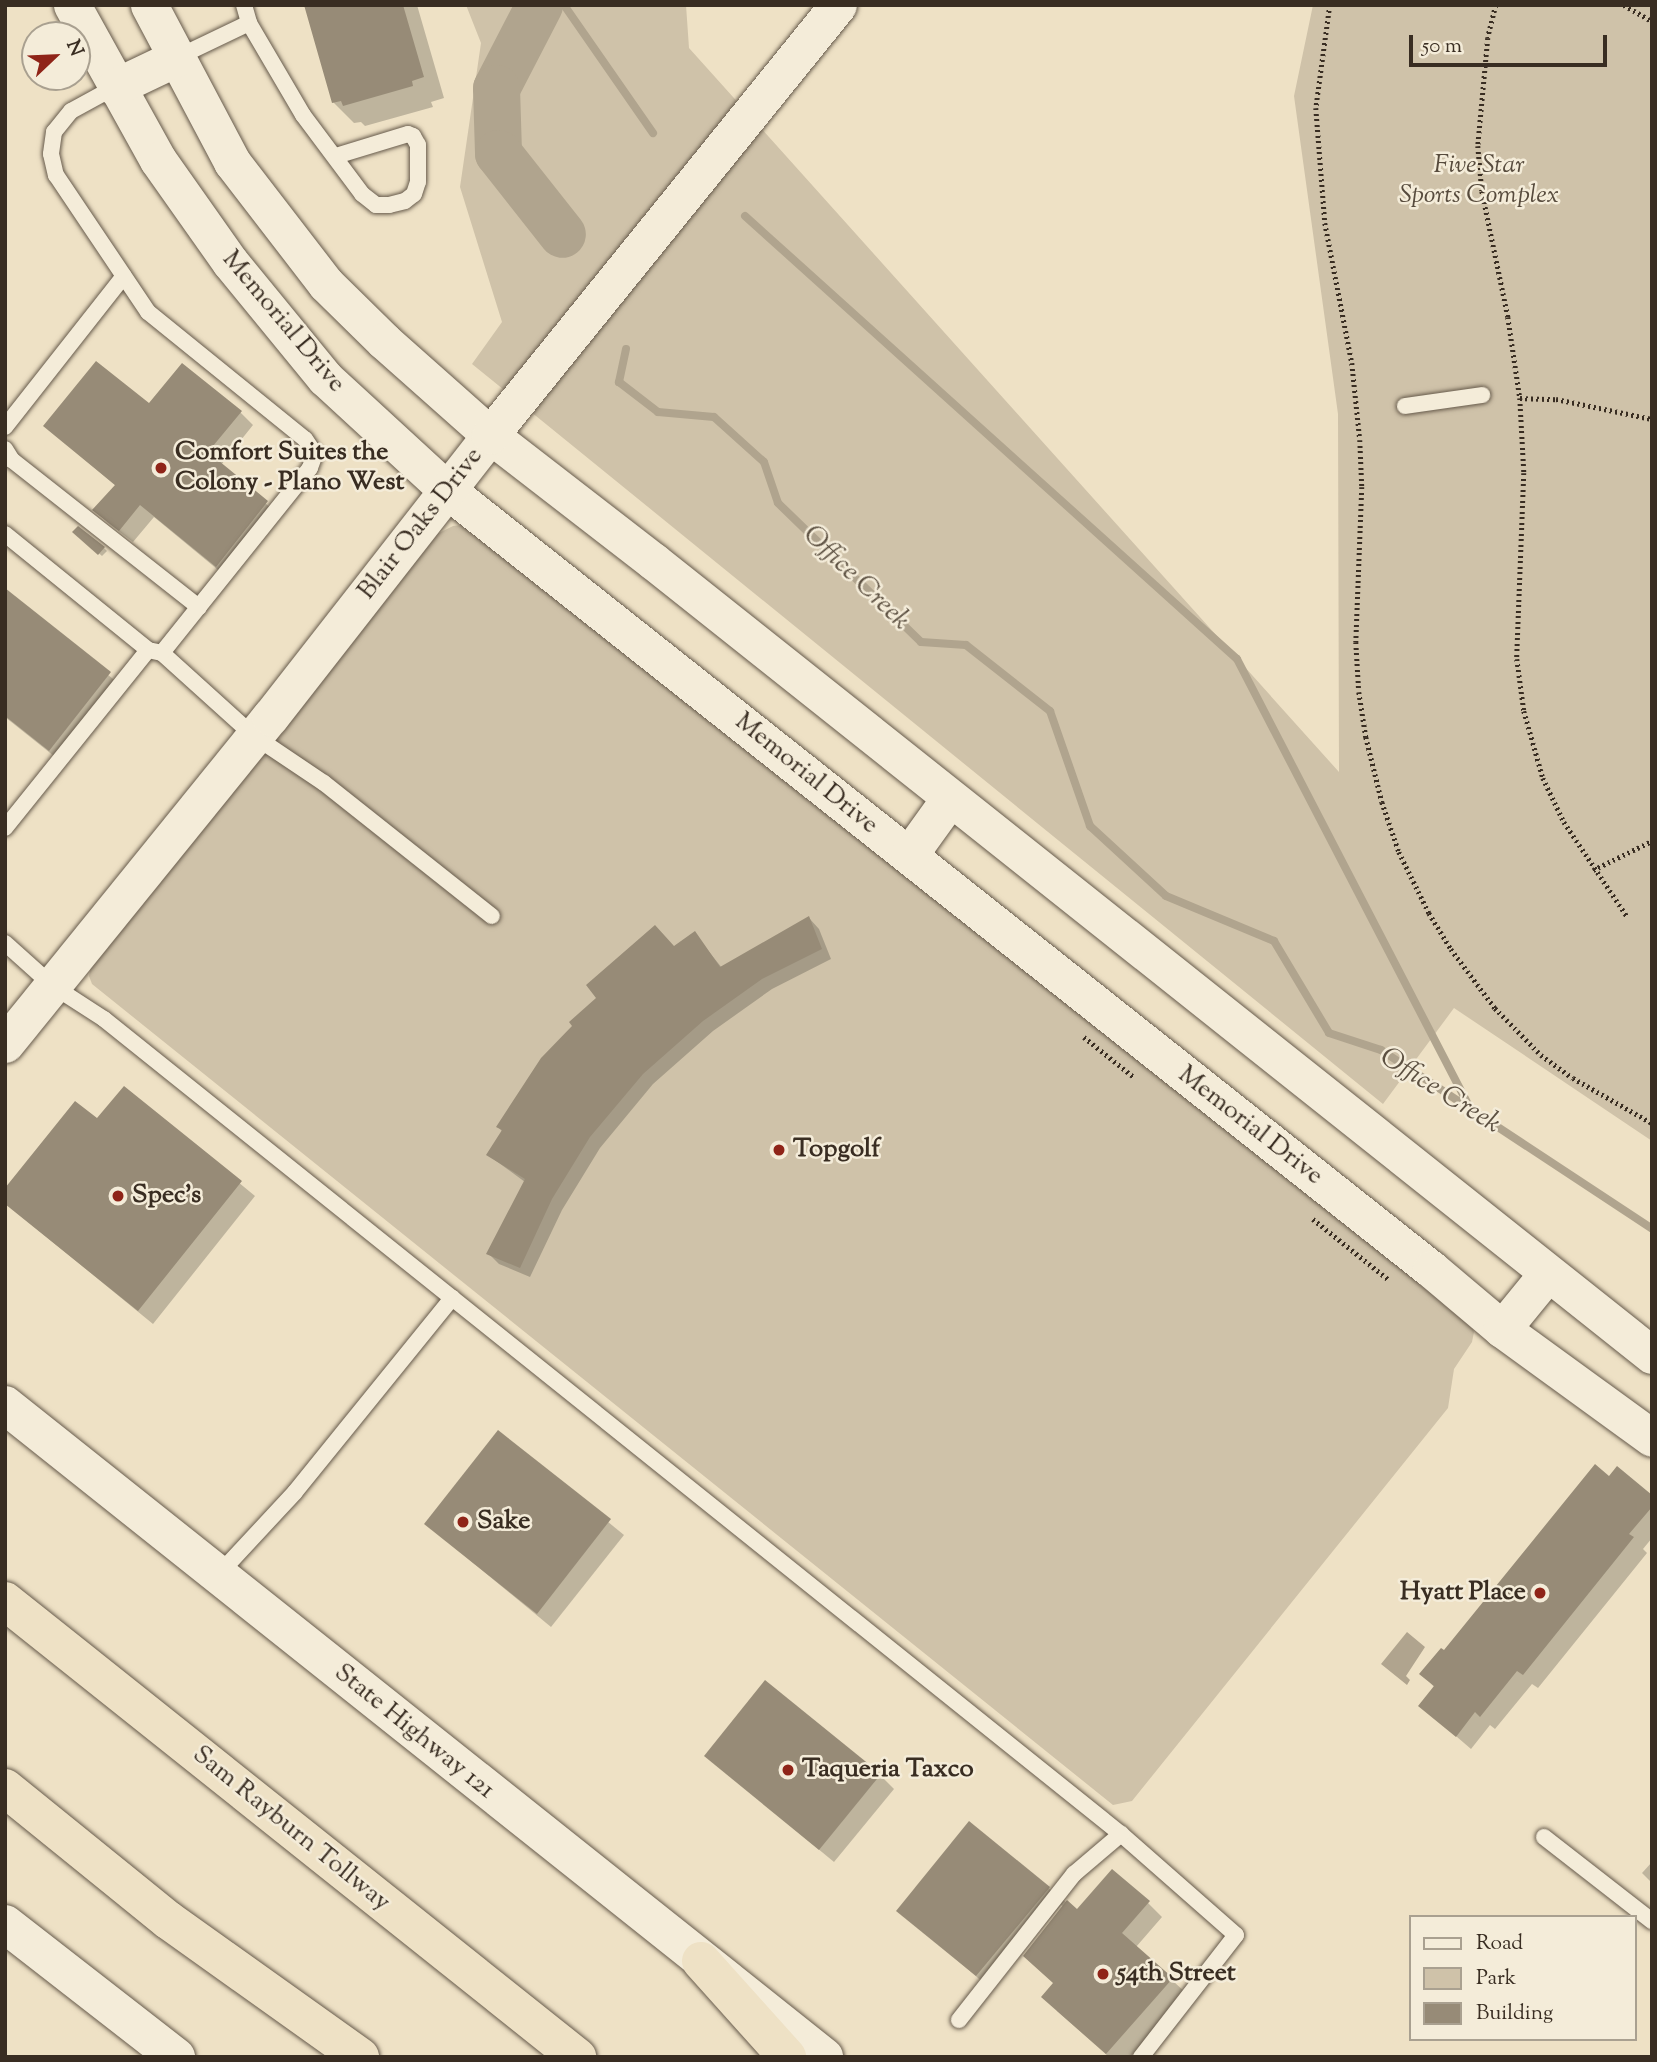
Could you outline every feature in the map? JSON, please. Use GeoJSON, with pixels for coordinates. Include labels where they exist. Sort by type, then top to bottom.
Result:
{"type":"FeatureCollection","features":[{"type":"Feature","properties":{"kind":"highway","name":"Sam Rayburn Tollway"},"geometry":{"type":"LineString","coordinates":[[5,1601],[577,2057]]}},
{"type":"Feature","properties":{"kind":"highway"},"geometry":{"type":"LineString","coordinates":[[5,1788],[168,1920],[360,2057]]}},
{"type":"Feature","properties":{"kind":"highway"},"geometry":{"type":"LineString","coordinates":[[701,1961],[787,2057]]}},
{"type":"Feature","properties":{"kind":"main road","name":"State Highway 121"},"geometry":{"type":"LineString","coordinates":[[5,1405],[824,2057]]}},
{"type":"Feature","properties":{"kind":"main road"},"geometry":{"type":"LineString","coordinates":[[5,1924],[176,2057]]}},
{"type":"Feature","properties":{"kind":"street","name":"Memorial Drive"},"geometry":{"type":"LineString","coordinates":[[72,5],[115,87],[186,202],[325,378],[447,490],[1420,1261],[1502,1329],[1652,1438]]}},
{"type":"Feature","properties":{"kind":"street"},"geometry":{"type":"LineString","coordinates":[[149,5],[232,162],[326,284],[384,341],[490,435],[1652,1355]]}},
{"type":"Feature","properties":{"kind":"street","name":"Blair Oaks Drive"},"geometry":{"type":"LineString","coordinates":[[5,1044],[254,736],[490,435],[838,5]]}},
{"type":"Feature","properties":{"kind":"street"},"geometry":{"type":"LineString","coordinates":[[115,87],[176,58]]}},
{"type":"Feature","properties":{"kind":"street"},"geometry":{"type":"LineString","coordinates":[[909,855],[950,798]]}},
{"type":"Feature","properties":{"kind":"street"},"geometry":{"type":"LineString","coordinates":[[1502,1329],[1547,1274]]}},
{"type":"Feature","properties":{"kind":"lane"},"geometry":{"type":"LineString","coordinates":[[244,5],[249,23],[303,115],[362,194],[376,205],[405,201],[414,194],[418,182],[418,145],[413,136],[408,134],[336,156]]}},
{"type":"Feature","properties":{"kind":"lane"},"geometry":{"type":"LineString","coordinates":[[176,58],[249,23]]}},
{"type":"Feature","properties":{"kind":"lane"},"geometry":{"type":"LineString","coordinates":[[5,828],[155,651],[199,607],[310,468],[315,454],[305,439],[148,312],[57,175],[51,154],[54,132],[71,111],[115,87]]}},
{"type":"Feature","properties":{"kind":"lane"},"geometry":{"type":"LineString","coordinates":[[5,427],[124,276]]}},
{"type":"Feature","properties":{"kind":"lane"},"geometry":{"type":"LineString","coordinates":[[1405,405],[1482,395]]}},
{"type":"Feature","properties":{"kind":"lane"},"geometry":{"type":"LineString","coordinates":[[5,449],[12,460],[199,607]]}},
{"type":"Feature","properties":{"kind":"lane"},"geometry":{"type":"LineString","coordinates":[[5,534],[155,651],[254,736],[324,783],[492,916]]}},
{"type":"Feature","properties":{"kind":"lane"},"geometry":{"type":"LineString","coordinates":[[5,943],[53,986],[104,1019],[1121,1834],[1236,1935],[1140,2057]]}},
{"type":"Feature","properties":{"kind":"lane"},"geometry":{"type":"LineString","coordinates":[[218,1575],[295,1492],[452,1298]]}},
{"type":"Feature","properties":{"kind":"lane"},"geometry":{"type":"LineString","coordinates":[[959,2020],[1074,1874],[1121,1834]]}},
{"type":"Feature","properties":{"kind":"lane"},"geometry":{"type":"LineString","coordinates":[[1544,1837],[1652,1921]]}},
{"type":"Feature","properties":{"kind":"path"},"geometry":{"type":"LineString","coordinates":[[1329,5],[1316,108],[1325,223],[1352,363],[1359,428],[1362,487],[1356,607],[1359,692],[1366,737],[1382,802],[1399,852],[1429,913],[1451,949],[1495,1008],[1541,1055],[1573,1078],[1652,1123]]}},
{"type":"Feature","properties":{"kind":"path"},"geometry":{"type":"LineString","coordinates":[[1496,5],[1482,86],[1478,146],[1482,191],[1508,317],[1520,398],[1524,473],[1517,659],[1524,712],[1543,778],[1564,822],[1593,870],[1627,916]]}},
{"type":"Feature","properties":{"kind":"path"},"geometry":{"type":"LineString","coordinates":[[1624,5],[1652,21]]}},
{"type":"Feature","properties":{"kind":"path"},"geometry":{"type":"LineString","coordinates":[[1520,398],[1556,399],[1652,419]]}},
{"type":"Feature","properties":{"kind":"path"},"geometry":{"type":"LineString","coordinates":[[1593,870],[1652,841]]}},
{"type":"Feature","properties":{"kind":"green space","name":"Five Star Sports Complex"},"geometry":{"type":"Polygon","coordinates":[[[466,5],[686,5],[689,48],[1339,772],[1338,414],[1294,96],[1313,5],[1652,5],[1652,1141],[1454,1008],[1383,1104],[472,364],[502,322],[460,187],[481,43],[466,5]]]}},
{"type":"Feature","properties":{"kind":"green space","name":"Topgolf"},"geometry":{"type":"Polygon","coordinates":[[[472,524],[1469,1319],[1474,1332],[1472,1342],[1454,1369],[1448,1408],[1132,1801],[1113,1805],[92,984],[89,976],[92,961],[431,537],[453,526],[472,524]]]}},
{"type":"Feature","properties":{"kind":"shaded area"},"geometry":{"type":"Polygon","coordinates":[[[1407,1632],[1425,1647],[1406,1676],[1410,1680],[1407,1685],[1381,1664],[1407,1632]]]}},
{"type":"Feature","properties":{"kind":"building"},"geometry":{"type":"Polygon","coordinates":[[[304,5],[403,5],[424,77],[412,81],[413,86],[343,106],[341,101],[332,103],[304,5]]]}},
{"type":"Feature","properties":{"kind":"building","name":"Comfort Suites the Colony - Plano West"},"geometry":{"type":"Polygon","coordinates":[[[96,361],[149,403],[182,363],[242,411],[208,452],[268,501],[216,567],[140,505],[119,531],[92,510],[115,485],[43,426],[96,361]]]}},
{"type":"Feature","properties":{"kind":"building"},"geometry":{"type":"Polygon","coordinates":[[[78,526],[105,547],[98,555],[72,532],[78,526]]]}},
{"type":"Feature","properties":{"kind":"building"},"geometry":{"type":"Polygon","coordinates":[[[5,588],[111,672],[49,751],[5,716],[5,588]]]}},
{"type":"Feature","properties":{"kind":"building"},"geometry":{"type":"Polygon","coordinates":[[[809,916],[822,949],[762,979],[703,1021],[643,1074],[590,1137],[552,1199],[520,1268],[486,1254],[525,1179],[486,1155],[502,1130],[496,1127],[541,1058],[572,1026],[569,1022],[596,998],[586,985],[655,925],[674,946],[695,931],[720,967],[809,916]]]}},
{"type":"Feature","properties":{"kind":"building","name":"Spec's"},"geometry":{"type":"Polygon","coordinates":[[[124,1086],[242,1181],[138,1311],[5,1204],[5,1188],[75,1101],[97,1118],[124,1086]]]}},
{"type":"Feature","properties":{"kind":"building"},"geometry":{"type":"Polygon","coordinates":[[[498,1430],[611,1519],[537,1614],[424,1524],[498,1430]]]}},
{"type":"Feature","properties":{"kind":"building","name":"Hyatt Place"},"geometry":{"type":"Polygon","coordinates":[[[1595,1464],[1609,1476],[1617,1466],[1652,1495],[1652,1507],[1629,1534],[1634,1537],[1523,1675],[1517,1671],[1480,1717],[1475,1712],[1456,1737],[1418,1706],[1434,1686],[1419,1674],[1441,1648],[1444,1650],[1595,1464]]]}},
{"type":"Feature","properties":{"kind":"building"},"geometry":{"type":"Polygon","coordinates":[[[765,1680],[881,1774],[819,1850],[704,1756],[765,1680]]]}},
{"type":"Feature","properties":{"kind":"building"},"geometry":{"type":"Polygon","coordinates":[[[969,1821],[1050,1887],[976,1976],[896,1911],[969,1821]]]}},
{"type":"Feature","properties":{"kind":"building"},"geometry":{"type":"Polygon","coordinates":[[[1112,1869],[1150,1901],[1122,1933],[1173,1978],[1106,2054],[1041,1997],[1053,1983],[1023,1956],[1067,1900],[1077,1909],[1112,1869]]]}},
{"type":"Feature","properties":{"kind":"waterway","name":"Office Creek"},"geometry":{"type":"LineString","coordinates":[[539,5],[496,88],[498,153],[562,234]]}},
{"type":"Feature","properties":{"kind":"waterway"},"geometry":{"type":"LineString","coordinates":[[564,5],[653,133]]}},
{"type":"Feature","properties":{"kind":"waterway"},"geometry":{"type":"LineString","coordinates":[[745,216],[1237,659],[1471,1110]]}},
{"type":"Feature","properties":{"kind":"waterway","name":"Office Creek"},"geometry":{"type":"LineString","coordinates":[[626,349],[619,382],[658,412],[714,417],[764,462],[778,503],[921,642],[966,645],[1050,711],[1090,826],[1166,896],[1274,941],[1329,1033],[1381,1050],[1652,1229]]}},
{"type":"Feature","properties":{"kind":"place","name":"Comfort Suites the Colony - Plano West"},"geometry":{"type":"Point","coordinates":[161,468]}},
{"type":"Feature","properties":{"kind":"place","name":"Topgolf"},"geometry":{"type":"Point","coordinates":[779,1150]}},
{"type":"Feature","properties":{"kind":"place","name":"Spec's"},"geometry":{"type":"Point","coordinates":[118,1196]}},
{"type":"Feature","properties":{"kind":"place","name":"Sake"},"geometry":{"type":"Point","coordinates":[463,1522]}},
{"type":"Feature","properties":{"kind":"place","name":"Hyatt Place"},"geometry":{"type":"Point","coordinates":[1540,1593]}},
{"type":"Feature","properties":{"kind":"place","name":"Taqueria Taxco"},"geometry":{"type":"Point","coordinates":[788,1770]}},
{"type":"Feature","properties":{"kind":"place","name":"54th Street"},"geometry":{"type":"Point","coordinates":[1103,1974]}}]}
